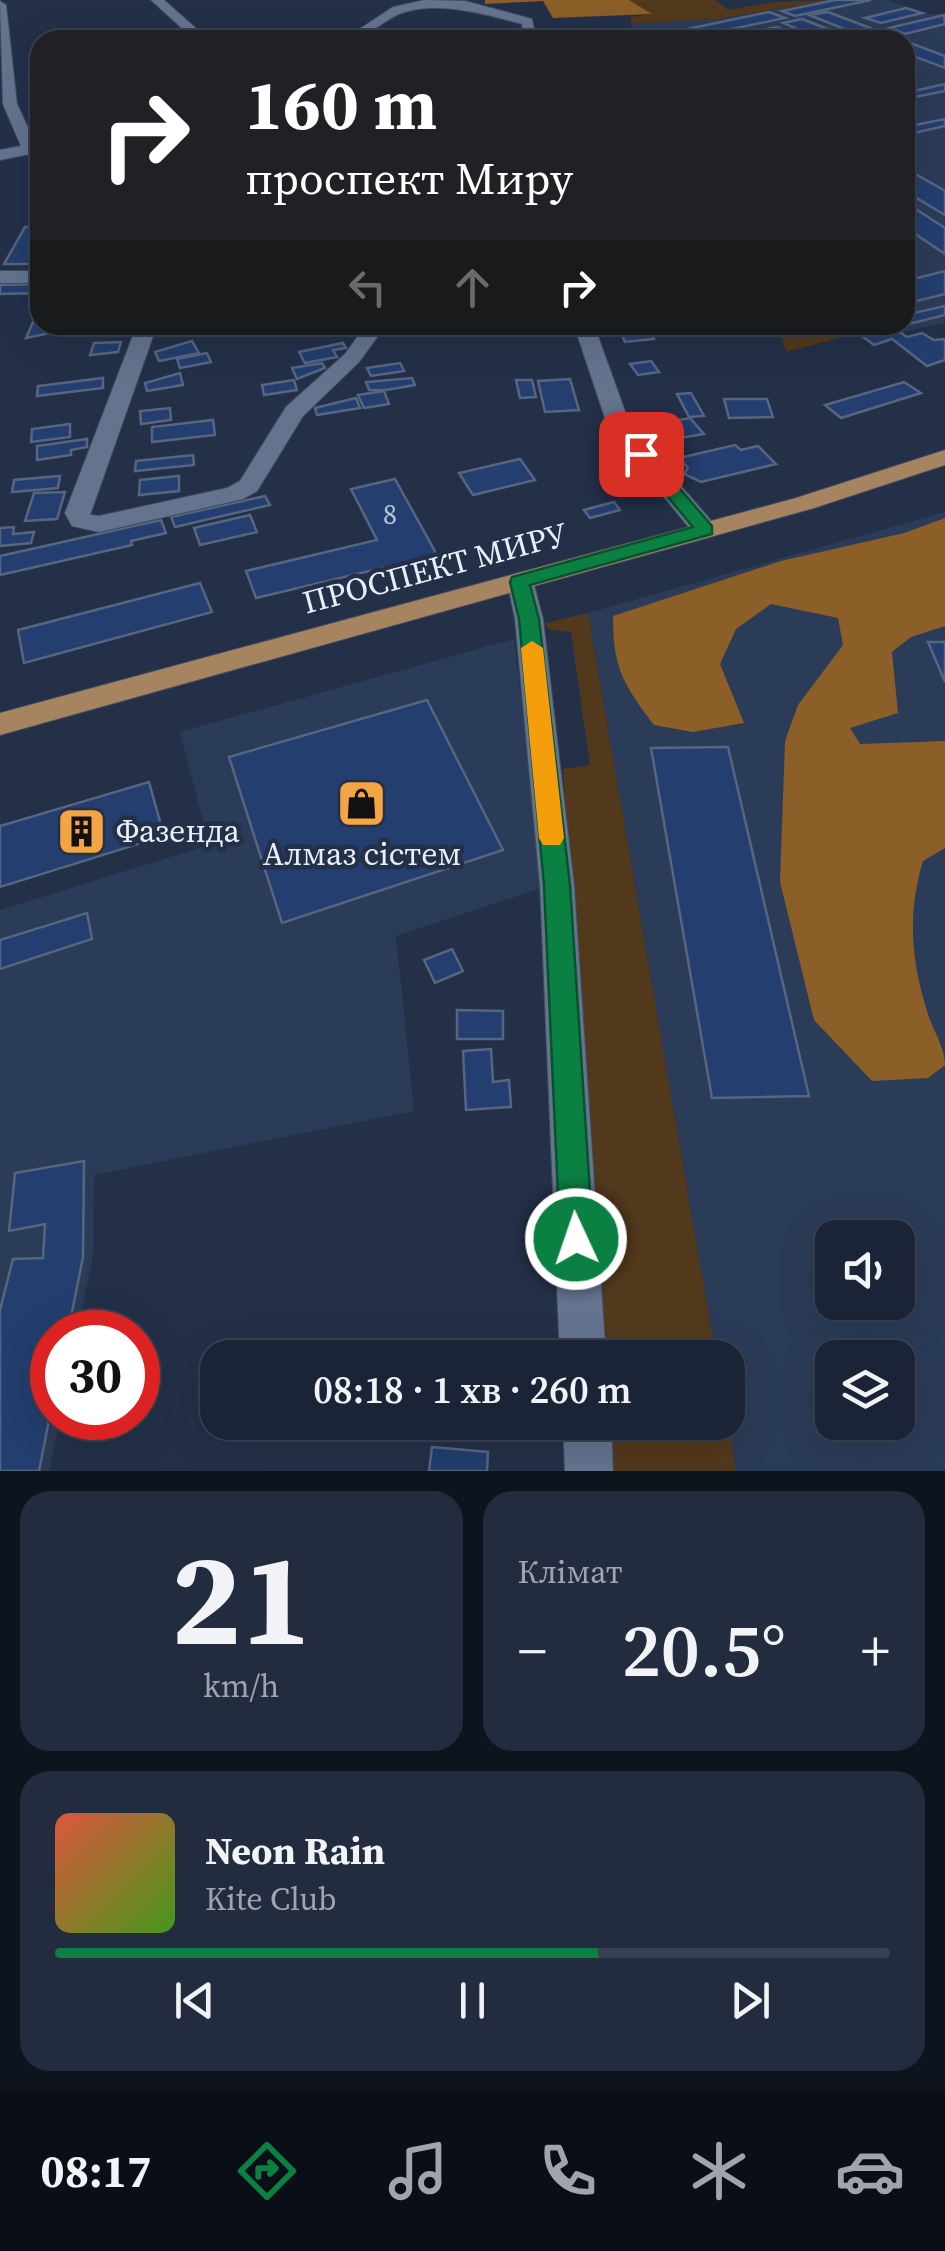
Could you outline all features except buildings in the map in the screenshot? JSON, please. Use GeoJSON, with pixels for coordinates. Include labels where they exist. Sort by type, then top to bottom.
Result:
{"type":"FeatureCollection","features":[{"type":"Feature","properties":{"kind":"main road","name":"ПРОСПЕКТ МИРУ"},"geometry":{"type":"LineString","coordinates":[[0,724],[706,530],[945,458]]}},
{"type":"Feature","properties":{"kind":"street"},"geometry":{"type":"LineString","coordinates":[[157,0],[191,30]]}},
{"type":"Feature","properties":{"kind":"street"},"geometry":{"type":"LineString","coordinates":[[364,30],[403,3],[454,3],[528,22],[529,30]]}},
{"type":"Feature","properties":{"kind":"street"},"geometry":{"type":"LineString","coordinates":[[0,5],[10,104],[30,139]]}},
{"type":"Feature","properties":{"kind":"street"},"geometry":{"type":"LineString","coordinates":[[0,155],[30,149]]}},
{"type":"Feature","properties":{"kind":"street"},"geometry":{"type":"LineString","coordinates":[[0,278],[30,277]]}},
{"type":"Feature","properties":{"kind":"street"},"geometry":{"type":"LineString","coordinates":[[143,335],[77,512],[81,521],[99,524],[235,494],[248,486],[294,412],[352,358],[369,335]]}},
{"type":"Feature","properties":{"kind":"street"},"geometry":{"type":"LineString","coordinates":[[587,335],[620,430],[706,530]]}},
{"type":"Feature","properties":{"kind":"street"},"geometry":{"type":"LineString","coordinates":[[520,582],[529,619],[557,885],[582,1340]]}},
{"type":"Feature","properties":{"kind":"street"},"geometry":{"type":"LineString","coordinates":[[588,1440],[589,1471]]}},
{"type":"Feature","properties":{"kind":"shaded area"},"geometry":{"type":"Polygon","coordinates":[[[485,0],[629,0],[652,14],[553,18],[543,1],[485,4],[485,0]]]}},
{"type":"Feature","properties":{"kind":"shaded area"},"geometry":{"type":"Polygon","coordinates":[[[629,0],[715,0],[728,10],[775,2],[832,0],[717,19],[631,24],[631,17],[650,14],[629,0]]]}},
{"type":"Feature","properties":{"kind":"shaded area"},"geometry":{"type":"Polygon","coordinates":[[[832,0],[888,0],[929,14],[945,14],[945,323],[915,329],[915,30],[633,30],[631,24],[717,19],[832,0]]]}},
{"type":"Feature","properties":{"kind":"shaded area"},"geometry":{"type":"Polygon","coordinates":[[[781,335],[850,335],[786,352],[781,335]]]}},
{"type":"Feature","properties":{"kind":"shaded area"},"geometry":{"type":"Polygon","coordinates":[[[945,512],[945,1471],[736,1471],[731,1440],[745,1440],[745,1340],[713,1340],[588,613],[945,512]]]}},
{"type":"Feature","properties":{"kind":"shaded area"},"geometry":{"type":"Polygon","coordinates":[[[945,518],[945,626],[911,637],[892,652],[898,713],[850,728],[860,744],[945,741],[945,848],[923,861],[913,938],[918,975],[945,1065],[928,1078],[872,1081],[814,1020],[780,882],[785,741],[798,705],[843,645],[838,618],[771,604],[736,629],[720,664],[744,723],[693,732],[654,725],[635,698],[618,663],[613,616],[781,561],[904,533],[945,518]]]}},
{"type":"Feature","properties":{"kind":"shaded area"},"geometry":{"type":"Polygon","coordinates":[[[588,613],[713,1340],[604,1340],[563,769],[590,765],[571,632],[547,629],[546,623],[588,613]]]}},
{"type":"Feature","properties":{"kind":"shaded area"},"geometry":{"type":"Polygon","coordinates":[[[514,639],[544,887],[396,936],[414,1111],[94,1175],[93,1255],[82,1310],[30,1310],[30,1440],[55,1440],[49,1471],[0,1471],[0,910],[209,845],[180,732],[514,639]]]}},
{"type":"Feature","properties":{"kind":"shaded area"},"geometry":{"type":"Polygon","coordinates":[[[611,1440],[731,1440],[736,1471],[613,1471],[611,1440]]]}},
{"type":"Feature","properties":{"kind":"slow traffic"},"geometry":{"type":"LineString","coordinates":[[532,648],[552,838]]}},
{"type":"Feature","properties":{"kind":"place","name":"Алмаз сістем"},"geometry":{"type":"Point","coordinates":[362,804]}},
{"type":"Feature","properties":{"kind":"place","name":"Фазенда"},"geometry":{"type":"Point","coordinates":[81,831]}},
{"type":"Feature","properties":{"kind":"route"},"geometry":{"type":"LineString","coordinates":[[576,1239],[557,885],[529,619],[520,582],[706,530],[641,454]]}}]}
